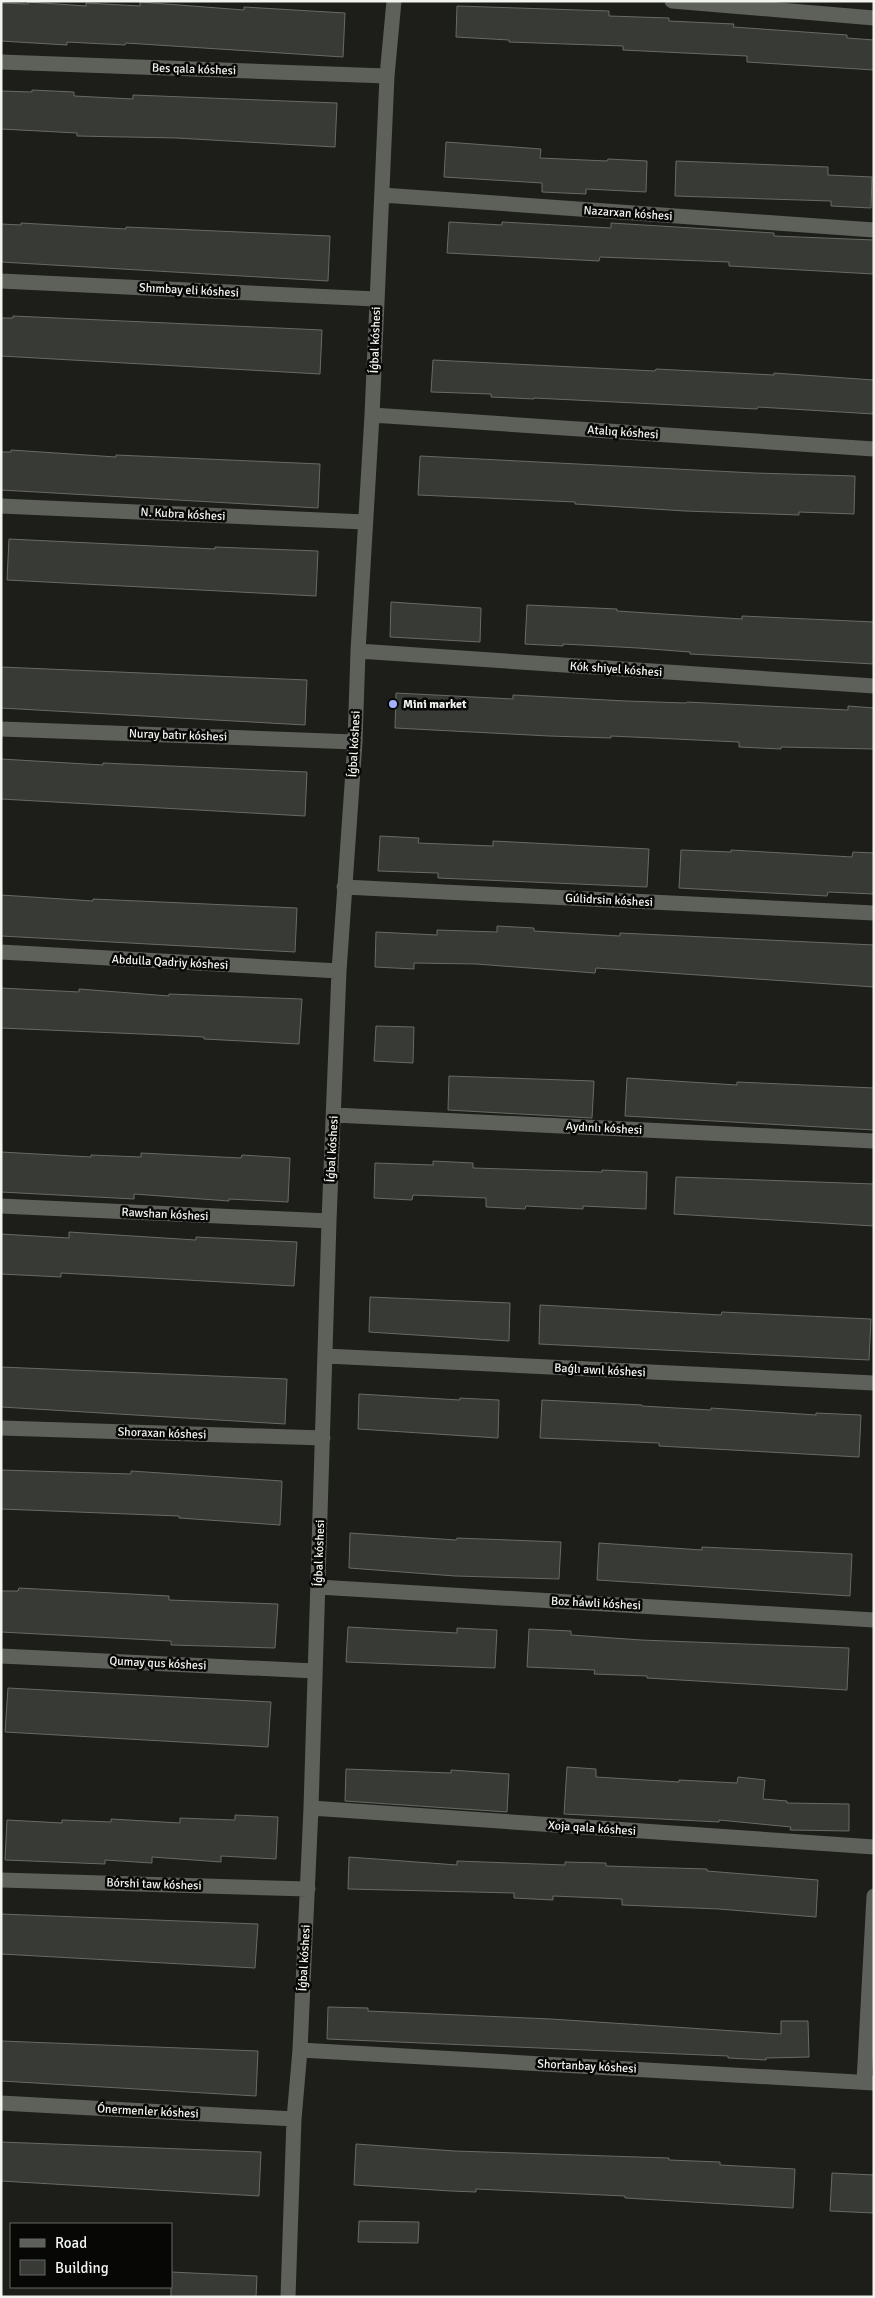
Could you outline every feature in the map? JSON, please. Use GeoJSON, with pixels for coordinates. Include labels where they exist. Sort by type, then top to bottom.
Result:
{"type":"FeatureCollection","features":[{"type":"Feature","properties":{"kind":"street","name":"Íǵbal kóshesi"},"geometry":{"type":"LineString","coordinates":[[288,2297],[294,2119],[300,2050],[308,1889],[329,1222],[339,971],[356,742],[358,651],[372,416],[387,76],[394,1]]}},
{"type":"Feature","properties":{"kind":"street"},"geometry":{"type":"LineString","coordinates":[[672,1],[874,18]]}},
{"type":"Feature","properties":{"kind":"street","name":"Bes qala kóshesi"},"geometry":{"type":"LineString","coordinates":[[1,62],[387,76]]}},
{"type":"Feature","properties":{"kind":"street","name":"Nazarxan kóshesi"},"geometry":{"type":"LineString","coordinates":[[382,196],[874,230]]}},
{"type":"Feature","properties":{"kind":"street","name":"Shımbay eli kóshesi"},"geometry":{"type":"LineString","coordinates":[[1,281],[376,299]]}},
{"type":"Feature","properties":{"kind":"street","name":"Atalıq kóshesi"},"geometry":{"type":"LineString","coordinates":[[372,416],[874,449]]}},
{"type":"Feature","properties":{"kind":"street","name":"N. Kubra kóshesi"},"geometry":{"type":"LineString","coordinates":[[1,506],[366,522]]}},
{"type":"Feature","properties":{"kind":"street","name":"Kók shiyel kóshesi"},"geometry":{"type":"LineString","coordinates":[[358,651],[874,686]]}},
{"type":"Feature","properties":{"kind":"street","name":"Nuray batır kóshesi"},"geometry":{"type":"LineString","coordinates":[[1,729],[356,742]]}},
{"type":"Feature","properties":{"kind":"street","name":"Gúlidrsin kóshesi"},"geometry":{"type":"LineString","coordinates":[[344,887],[874,912]]}},
{"type":"Feature","properties":{"kind":"street","name":"Abdulla Qadriy kóshesi"},"geometry":{"type":"LineString","coordinates":[[1,952],[339,971]]}},
{"type":"Feature","properties":{"kind":"street","name":"Aydınlı kóshesi"},"geometry":{"type":"LineString","coordinates":[[334,1115],[874,1141]]}},
{"type":"Feature","properties":{"kind":"street","name":"Rawshan kóshesi"},"geometry":{"type":"LineString","coordinates":[[1,1206],[329,1222]]}},
{"type":"Feature","properties":{"kind":"street","name":"Baǵlı awıl kóshesi"},"geometry":{"type":"LineString","coordinates":[[326,1356],[874,1383]]}},
{"type":"Feature","properties":{"kind":"street","name":"Shoraxan kóshesi"},"geometry":{"type":"LineString","coordinates":[[1,1428],[323,1438]]}},
{"type":"Feature","properties":{"kind":"street","name":"Boz háwli kóshesi"},"geometry":{"type":"LineString","coordinates":[[318,1586],[874,1620]]}},
{"type":"Feature","properties":{"kind":"street","name":"Qumay qus kóshesi"},"geometry":{"type":"LineString","coordinates":[[1,1656],[315,1671]]}},
{"type":"Feature","properties":{"kind":"street","name":"Xoja qala kóshesi"},"geometry":{"type":"LineString","coordinates":[[311,1808],[874,1847]]}},
{"type":"Feature","properties":{"kind":"street","name":"Bórshi taw kóshesi"},"geometry":{"type":"LineString","coordinates":[[1,1880],[308,1889]]}},
{"type":"Feature","properties":{"kind":"street"},"geometry":{"type":"LineString","coordinates":[[869,2082],[874,1896]]}},
{"type":"Feature","properties":{"kind":"street","name":"Shortanbay kóshesi"},"geometry":{"type":"LineString","coordinates":[[300,2050],[869,2082]]}},
{"type":"Feature","properties":{"kind":"street","name":"Ónermenler kóshesi"},"geometry":{"type":"LineString","coordinates":[[1,2103],[294,2119]]}},
{"type":"Feature","properties":{"kind":"building"},"geometry":{"type":"Polygon","coordinates":[[[28,2],[86,6],[86,3],[140,6],[140,2],[244,10],[244,7],[345,13],[343,57],[126,43],[125,45],[67,42],[67,45],[1,41],[1,3],[28,4],[28,2]]]}},
{"type":"Feature","properties":{"kind":"building"},"geometry":{"type":"Polygon","coordinates":[[[457,6],[609,11],[609,16],[669,18],[669,21],[734,24],[733,27],[847,35],[847,38],[874,40],[874,70],[747,62],[747,56],[623,50],[623,46],[509,42],[509,40],[456,37],[457,6]]]}},
{"type":"Feature","properties":{"kind":"building"},"geometry":{"type":"Polygon","coordinates":[[[32,90],[74,92],[74,96],[133,99],[133,95],[337,103],[335,147],[176,138],[77,136],[77,133],[1,129],[1,91],[32,92],[32,90]]]}},
{"type":"Feature","properties":{"kind":"building"},"geometry":{"type":"Polygon","coordinates":[[[446,142],[541,149],[540,158],[647,161],[646,192],[586,189],[586,194],[542,192],[542,183],[444,177],[446,142]]]}},
{"type":"Feature","properties":{"kind":"building"},"geometry":{"type":"Polygon","coordinates":[[[676,161],[828,167],[828,175],[872,177],[871,208],[831,206],[831,201],[675,196],[676,161]]]}},
{"type":"Feature","properties":{"kind":"building"},"geometry":{"type":"Polygon","coordinates":[[[449,222],[502,225],[502,222],[611,228],[611,223],[774,233],[774,236],[874,240],[874,274],[729,266],[729,262],[600,257],[599,261],[447,253],[449,222]]]}},
{"type":"Feature","properties":{"kind":"building"},"geometry":{"type":"Polygon","coordinates":[[[21,223],[126,229],[126,227],[330,236],[328,281],[1,262],[1,224],[21,225],[21,223]]]}},
{"type":"Feature","properties":{"kind":"building"},"geometry":{"type":"Polygon","coordinates":[[[13,316],[322,330],[320,374],[1,356],[1,318],[13,318],[13,316]]]}},
{"type":"Feature","properties":{"kind":"building"},"geometry":{"type":"Polygon","coordinates":[[[433,360],[655,371],[656,369],[774,375],[774,373],[874,380],[874,414],[758,407],[757,409],[491,397],[491,394],[431,392],[433,360]]]}},
{"type":"Feature","properties":{"kind":"building"},"geometry":{"type":"Polygon","coordinates":[[[11,450],[116,457],[116,455],[320,464],[318,508],[1,490],[1,452],[11,452],[11,450]]]}},
{"type":"Feature","properties":{"kind":"building"},"geometry":{"type":"Polygon","coordinates":[[[420,456],[755,473],[855,476],[854,514],[799,512],[799,515],[685,511],[575,504],[575,502],[418,495],[420,456]]]}},
{"type":"Feature","properties":{"kind":"building"},"geometry":{"type":"Polygon","coordinates":[[[9,539],[215,549],[215,547],[318,551],[316,596],[7,580],[9,539]]]}},
{"type":"Feature","properties":{"kind":"building"},"geometry":{"type":"Polygon","coordinates":[[[391,602],[481,608],[480,642],[390,637],[391,602]]]}},
{"type":"Feature","properties":{"kind":"building"},"geometry":{"type":"Polygon","coordinates":[[[527,605],[617,609],[617,611],[742,619],[742,616],[874,622],[874,664],[690,654],[690,652],[638,648],[525,644],[527,605]]]}},
{"type":"Feature","properties":{"kind":"building"},"geometry":{"type":"Polygon","coordinates":[[[1,667],[307,680],[305,725],[1,708],[1,667]]]}},
{"type":"Feature","properties":{"kind":"building"},"geometry":{"type":"Polygon","coordinates":[[[396,693],[513,699],[513,695],[848,710],[848,706],[874,708],[874,749],[781,747],[781,749],[739,747],[739,742],[611,736],[611,738],[549,736],[395,728],[396,693]]]}},
{"type":"Feature","properties":{"kind":"building"},"geometry":{"type":"Polygon","coordinates":[[[1,759],[103,765],[103,763],[307,772],[305,816],[1,799],[1,759]]]}},
{"type":"Feature","properties":{"kind":"building"},"geometry":{"type":"Polygon","coordinates":[[[380,836],[419,838],[418,843],[493,846],[493,841],[649,849],[647,887],[438,878],[438,873],[378,871],[380,836]]]}},
{"type":"Feature","properties":{"kind":"building"},"geometry":{"type":"Polygon","coordinates":[[[681,850],[731,852],[731,850],[852,857],[853,852],[874,853],[874,894],[828,892],[827,896],[679,888],[681,850]]]}},
{"type":"Feature","properties":{"kind":"building"},"geometry":{"type":"Polygon","coordinates":[[[1,895],[93,901],[93,899],[297,908],[295,952],[1,936],[1,895]]]}},
{"type":"Feature","properties":{"kind":"building"},"geometry":{"type":"Polygon","coordinates":[[[497,926],[534,928],[534,931],[620,936],[620,933],[874,945],[874,987],[596,968],[595,973],[476,964],[414,963],[414,969],[375,967],[376,932],[437,935],[437,930],[497,932],[497,926]]]}},
{"type":"Feature","properties":{"kind":"building"},"geometry":{"type":"Polygon","coordinates":[[[1,988],[79,992],[79,989],[169,996],[169,994],[302,999],[299,1044],[204,1039],[204,1037],[1,1028],[1,988]]]}},
{"type":"Feature","properties":{"kind":"building"},"geometry":{"type":"Polygon","coordinates":[[[376,1026],[414,1027],[413,1063],[374,1061],[376,1026]]]}},
{"type":"Feature","properties":{"kind":"building"},"geometry":{"type":"Polygon","coordinates":[[[449,1076],[594,1081],[592,1118],[448,1110],[449,1076]]]}},
{"type":"Feature","properties":{"kind":"building"},"geometry":{"type":"Polygon","coordinates":[[[627,1078],[737,1085],[737,1082],[874,1088],[874,1130],[625,1116],[627,1078]]]}},
{"type":"Feature","properties":{"kind":"building"},"geometry":{"type":"Polygon","coordinates":[[[1,1152],[91,1157],[91,1155],[141,1157],[141,1153],[241,1158],[242,1155],[290,1158],[288,1202],[229,1199],[229,1201],[134,1194],[134,1199],[1,1192],[1,1152]]]}},
{"type":"Feature","properties":{"kind":"building"},"geometry":{"type":"Polygon","coordinates":[[[433,1161],[473,1163],[473,1168],[647,1172],[646,1209],[583,1206],[583,1209],[526,1206],[525,1209],[486,1207],[486,1198],[413,1195],[412,1200],[374,1198],[375,1163],[433,1165],[433,1161]]]}},
{"type":"Feature","properties":{"kind":"building"},"geometry":{"type":"Polygon","coordinates":[[[676,1177],[874,1184],[874,1226],[674,1214],[676,1177]]]}},
{"type":"Feature","properties":{"kind":"building"},"geometry":{"type":"Polygon","coordinates":[[[69,1232],[196,1240],[196,1237],[297,1242],[294,1286],[61,1273],[61,1277],[1,1274],[1,1234],[69,1238],[69,1232]]]}},
{"type":"Feature","properties":{"kind":"building"},"geometry":{"type":"Polygon","coordinates":[[[370,1297],[510,1303],[509,1341],[369,1332],[370,1297]]]}},
{"type":"Feature","properties":{"kind":"building"},"geometry":{"type":"Polygon","coordinates":[[[540,1305],[721,1315],[722,1312],[871,1319],[869,1360],[539,1344],[540,1305]]]}},
{"type":"Feature","properties":{"kind":"building"},"geometry":{"type":"Polygon","coordinates":[[[1,1367],[287,1379],[285,1424],[1,1407],[1,1367]]]}},
{"type":"Feature","properties":{"kind":"building"},"geometry":{"type":"Polygon","coordinates":[[[359,1394],[460,1400],[460,1398],[499,1400],[498,1438],[358,1429],[359,1394]]]}},
{"type":"Feature","properties":{"kind":"building"},"geometry":{"type":"Polygon","coordinates":[[[542,1400],[816,1415],[816,1413],[861,1415],[859,1457],[659,1446],[659,1443],[540,1438],[542,1400]]]}},
{"type":"Feature","properties":{"kind":"building"},"geometry":{"type":"Polygon","coordinates":[[[1,1470],[131,1474],[131,1471],[282,1481],[280,1525],[179,1518],[179,1516],[1,1509],[1,1470]]]}},
{"type":"Feature","properties":{"kind":"building"},"geometry":{"type":"Polygon","coordinates":[[[350,1533],[456,1540],[457,1538],[561,1542],[559,1579],[455,1576],[349,1568],[350,1533]]]}},
{"type":"Feature","properties":{"kind":"building"},"geometry":{"type":"Polygon","coordinates":[[[599,1543],[702,1550],[702,1547],[852,1554],[850,1596],[597,1580],[599,1543]]]}},
{"type":"Feature","properties":{"kind":"building"},"geometry":{"type":"Polygon","coordinates":[[[19,1588],[169,1596],[169,1600],[278,1604],[275,1648],[171,1645],[171,1641],[1,1632],[1,1591],[18,1591],[19,1588]]]}},
{"type":"Feature","properties":{"kind":"building"},"geometry":{"type":"Polygon","coordinates":[[[348,1627],[457,1633],[457,1628],[497,1630],[495,1668],[346,1662],[348,1627]]]}},
{"type":"Feature","properties":{"kind":"building"},"geometry":{"type":"Polygon","coordinates":[[[529,1629],[571,1631],[571,1635],[641,1640],[849,1648],[847,1690],[647,1678],[647,1676],[594,1674],[595,1670],[527,1667],[529,1629]]]}},
{"type":"Feature","properties":{"kind":"building"},"geometry":{"type":"Polygon","coordinates":[[[8,1688],[271,1702],[268,1747],[5,1732],[8,1688]]]}},
{"type":"Feature","properties":{"kind":"building"},"geometry":{"type":"Polygon","coordinates":[[[567,1767],[596,1769],[596,1777],[679,1782],[679,1780],[737,1783],[738,1777],[765,1780],[763,1799],[787,1801],[787,1803],[849,1804],[849,1831],[790,1830],[791,1827],[719,1820],[719,1822],[564,1814],[567,1767]]]}},
{"type":"Feature","properties":{"kind":"building"},"geometry":{"type":"Polygon","coordinates":[[[346,1769],[451,1773],[451,1770],[509,1774],[507,1812],[345,1801],[346,1769]]]}},
{"type":"Feature","properties":{"kind":"building"},"geometry":{"type":"Polygon","coordinates":[[[235,1815],[278,1817],[276,1859],[221,1856],[221,1862],[152,1857],[152,1863],[105,1860],[105,1864],[5,1860],[7,1820],[62,1823],[62,1820],[111,1822],[111,1819],[180,1823],[180,1818],[235,1820],[235,1815]]]}},
{"type":"Feature","properties":{"kind":"building"},"geometry":{"type":"Polygon","coordinates":[[[349,1857],[457,1865],[457,1861],[565,1865],[565,1862],[606,1863],[606,1866],[707,1869],[707,1871],[818,1880],[816,1917],[719,1909],[622,1905],[622,1899],[553,1896],[553,1900],[514,1898],[514,1893],[348,1889],[349,1857]]]}},
{"type":"Feature","properties":{"kind":"building"},"geometry":{"type":"Polygon","coordinates":[[[1,1914],[258,1924],[255,1968],[1,1954],[1,1914]]]}},
{"type":"Feature","properties":{"kind":"building"},"geometry":{"type":"Polygon","coordinates":[[[328,2007],[368,2008],[368,2011],[551,2019],[781,2034],[781,2021],[808,2021],[809,2057],[766,2058],[766,2060],[728,2058],[728,2056],[327,2039],[328,2007]]]}},
{"type":"Feature","properties":{"kind":"building"},"geometry":{"type":"Polygon","coordinates":[[[1,2041],[258,2051],[256,2096],[1,2081],[1,2041]]]}},
{"type":"Feature","properties":{"kind":"building"},"geometry":{"type":"Polygon","coordinates":[[[1,2142],[261,2152],[259,2196],[1,2181],[1,2142]]]}},
{"type":"Feature","properties":{"kind":"building"},"geometry":{"type":"Polygon","coordinates":[[[356,2144],[455,2151],[669,2158],[669,2160],[720,2162],[720,2165],[795,2169],[793,2208],[625,2198],[625,2196],[476,2189],[476,2192],[451,2191],[354,2185],[356,2144]]]}},
{"type":"Feature","properties":{"kind":"building"},"geometry":{"type":"Polygon","coordinates":[[[832,2173],[874,2175],[874,2213],[830,2211],[832,2173]]]}},
{"type":"Feature","properties":{"kind":"building"},"geometry":{"type":"Polygon","coordinates":[[[359,2221],[419,2222],[418,2243],[358,2242],[359,2221]]]}},
{"type":"Feature","properties":{"kind":"building"},"geometry":{"type":"Polygon","coordinates":[[[172,2272],[257,2276],[256,2297],[171,2297],[172,2272]]]}},
{"type":"Feature","properties":{"kind":"place","name":"Mini market"},"geometry":{"type":"Point","coordinates":[393,704]}}]}
